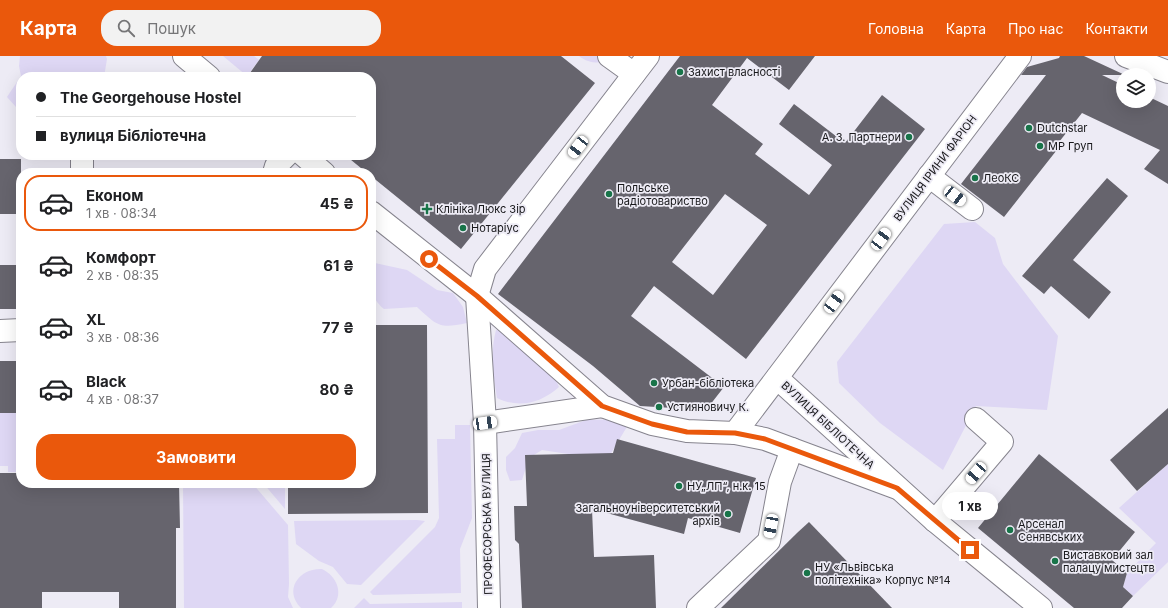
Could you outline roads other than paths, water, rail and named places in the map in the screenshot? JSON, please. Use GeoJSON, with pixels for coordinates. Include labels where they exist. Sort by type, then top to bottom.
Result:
{"type":"FeatureCollection","features":[{"type":"Feature","properties":{"kind":"street"},"geometry":{"type":"LineString","coordinates":[[184,56],[203,72]]}},
{"type":"Feature","properties":{"kind":"street"},"geometry":{"type":"LineString","coordinates":[[609,56],[634,74]]}},
{"type":"Feature","properties":{"kind":"street","name":"ПРОФЕСОРСЬКА ВУЛИЦЯ"},"geometry":{"type":"LineString","coordinates":[[489,608],[485,423],[477,296],[484,269],[648,56]]}},
{"type":"Feature","properties":{"kind":"street","name":"ВУЛИЦЯ ІРИНИ ФАРІОН"},"geometry":{"type":"LineString","coordinates":[[735,433],[1020,56]]}},
{"type":"Feature","properties":{"kind":"street"},"geometry":{"type":"LineString","coordinates":[[1126,56],[1168,72]]}},
{"type":"Feature","properties":{"kind":"street"},"geometry":{"type":"LineString","coordinates":[[275,168],[281,160]]}},
{"type":"Feature","properties":{"kind":"street"},"geometry":{"type":"LineString","coordinates":[[308,160],[318,168]]}},
{"type":"Feature","properties":{"kind":"street"},"geometry":{"type":"LineString","coordinates":[[929,176],[972,209]]}},
{"type":"Feature","properties":{"kind":"street"},"geometry":{"type":"LineString","coordinates":[[376,216],[477,296],[602,406]]}},
{"type":"Feature","properties":{"kind":"street"},"geometry":{"type":"LineString","coordinates":[[0,330],[16,330]]}},
{"type":"Feature","properties":{"kind":"street","name":"ВУЛИЦЯ БІБЛІОТЕЧНА"},"geometry":{"type":"LineString","coordinates":[[777,378],[897,488],[1041,608]]}},
{"type":"Feature","properties":{"kind":"street"},"geometry":{"type":"LineString","coordinates":[[485,423],[602,406]]}},
{"type":"Feature","properties":{"kind":"street","name":"ВУЛИЦЯ БІБЛІОТЕЧНА"},"geometry":{"type":"LineString","coordinates":[[602,406],[652,424],[687,432],[735,433],[765,439],[897,488]]}},
{"type":"Feature","properties":{"kind":"street"},"geometry":{"type":"LineString","coordinates":[[935,520],[1002,442],[976,419]]}},
{"type":"Feature","properties":{"kind":"street"},"geometry":{"type":"LineString","coordinates":[[698,608],[768,541],[780,482],[792,449]]}},
{"type":"Feature","properties":{"kind":"place","name":"Захист власності"},"geometry":{"type":"Point","coordinates":[680,72]}},
{"type":"Feature","properties":{"kind":"place","name":"Dutchstar"},"geometry":{"type":"Point","coordinates":[1029,128]}},
{"type":"Feature","properties":{"kind":"place","name":"А. З. Партнери"},"geometry":{"type":"Point","coordinates":[909,137]}},
{"type":"Feature","properties":{"kind":"place","name":"МР Груп"},"geometry":{"type":"Point","coordinates":[1040,146]}},
{"type":"Feature","properties":{"kind":"place","name":"ЛеоКС"},"geometry":{"type":"Point","coordinates":[975,178]}},
{"type":"Feature","properties":{"kind":"place","name":"Польське радіотовариство"},"geometry":{"type":"Point","coordinates":[609,194]}},
{"type":"Feature","properties":{"kind":"place","name":"Клініка Люкс Зір"},"geometry":{"type":"Point","coordinates":[427,209]}},
{"type":"Feature","properties":{"kind":"place","name":"Нотаріус"},"geometry":{"type":"Point","coordinates":[463,228]}},
{"type":"Feature","properties":{"kind":"place","name":"Урбан-бібліотека"},"geometry":{"type":"Point","coordinates":[654,383]}},
{"type":"Feature","properties":{"kind":"place","name":"Устияновичу К."},"geometry":{"type":"Point","coordinates":[659,407]}},
{"type":"Feature","properties":{"kind":"place","name":"НУ„ЛП“, н.к. 15"},"geometry":{"type":"Point","coordinates":[679,486]}},
{"type":"Feature","properties":{"kind":"place","name":"Загальноуніверситетський архів"},"geometry":{"type":"Point","coordinates":[728,514]}},
{"type":"Feature","properties":{"kind":"place","name":"Арсенал Сенявських"},"geometry":{"type":"Point","coordinates":[1010,530]}},
{"type":"Feature","properties":{"kind":"place","name":"Виставковий зал палацу мистецтв"},"geometry":{"type":"Point","coordinates":[1055,561]}},
{"type":"Feature","properties":{"kind":"place","name":"НУ «Львівська політехніка» Корпус №14"},"geometry":{"type":"Point","coordinates":[807,573]}}]}
